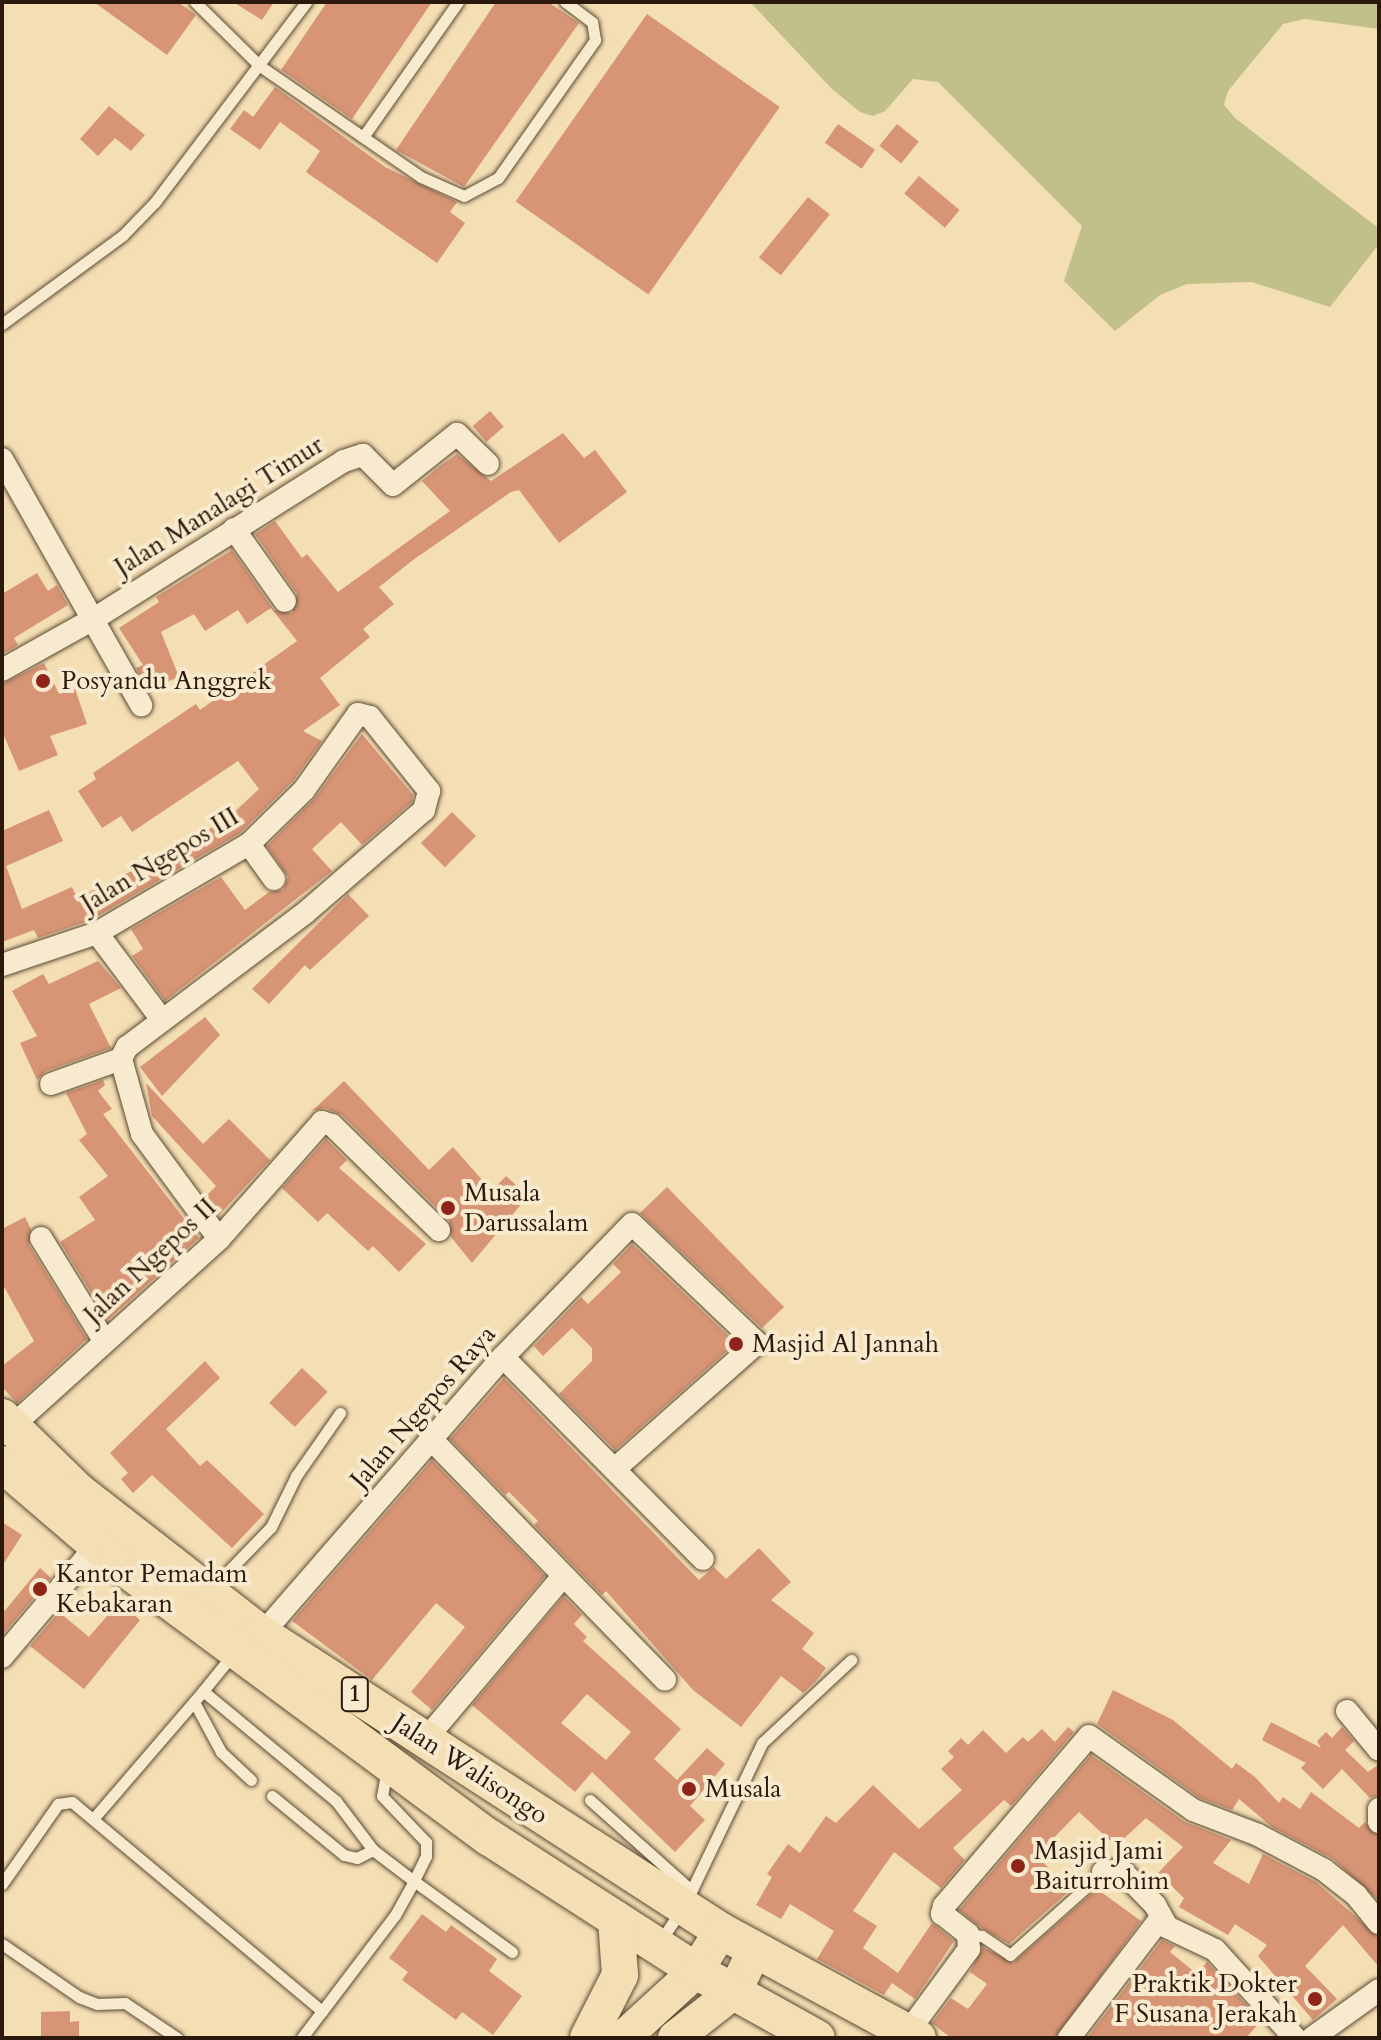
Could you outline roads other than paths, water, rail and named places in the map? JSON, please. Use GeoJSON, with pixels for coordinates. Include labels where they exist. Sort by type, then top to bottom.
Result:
{"type":"FeatureCollection","features":[{"type":"Feature","properties":{"kind":"highway","name":"Jalan Walisongo"},"geometry":{"type":"LineString","coordinates":[[6,1422],[95,1531],[209,1592],[250,1642],[425,1740],[687,1898],[721,1931]]}},
{"type":"Feature","properties":{"kind":"highway","name":"Jalan Walisongo"},"geometry":{"type":"LineString","coordinates":[[2,1464],[250,1642],[388,1763],[490,1838],[696,1971]]}},
{"type":"Feature","properties":{"kind":"highway"},"geometry":{"type":"LineString","coordinates":[[588,2038],[620,1975],[616,1919]]}},
{"type":"Feature","properties":{"kind":"highway","name":"1"},"geometry":{"type":"LineString","coordinates":[[721,1931],[913,2035]]}},
{"type":"Feature","properties":{"kind":"highway","name":"1"},"geometry":{"type":"LineString","coordinates":[[696,1971],[817,2038]]}},
{"type":"Feature","properties":{"kind":"main road"},"geometry":{"type":"LineString","coordinates":[[623,2038],[696,1971],[721,1931]]}},
{"type":"Feature","properties":{"kind":"main road"},"geometry":{"type":"LineString","coordinates":[[675,2038],[735,1991],[754,1951]]}},
{"type":"Feature","properties":{"kind":"street","name":"Jalan Manalagi Timur"},"geometry":{"type":"LineString","coordinates":[[2,670],[90,620],[359,454],[393,485],[457,434],[488,464]]}},
{"type":"Feature","properties":{"kind":"street"},"geometry":{"type":"LineString","coordinates":[[2,459],[90,620],[141,705]]}},
{"type":"Feature","properties":{"kind":"street"},"geometry":{"type":"LineString","coordinates":[[234,529],[285,601]]}},
{"type":"Feature","properties":{"kind":"street","name":"Jalan Ngepos III"},"geometry":{"type":"LineString","coordinates":[[2,965],[97,933],[249,844],[304,790],[358,714],[370,717],[429,791],[424,810],[305,913],[162,1020]]}},
{"type":"Feature","properties":{"kind":"street"},"geometry":{"type":"LineString","coordinates":[[249,844],[274,879]]}},
{"type":"Feature","properties":{"kind":"street"},"geometry":{"type":"LineString","coordinates":[[97,933],[162,1020],[127,1047],[121,1059],[142,1134],[219,1239]]}},
{"type":"Feature","properties":{"kind":"street"},"geometry":{"type":"LineString","coordinates":[[51,1084],[121,1059]]}},
{"type":"Feature","properties":{"kind":"street","name":"Jalan Ngepos II"},"geometry":{"type":"LineString","coordinates":[[6,1422],[105,1342],[219,1239],[318,1124],[332,1125],[439,1230]]}},
{"type":"Feature","properties":{"kind":"street","name":"Jalan Ngepos Raya"},"geometry":{"type":"LineString","coordinates":[[250,1642],[503,1357],[632,1224],[757,1343],[617,1467]]}},
{"type":"Feature","properties":{"kind":"street"},"geometry":{"type":"LineString","coordinates":[[41,1238],[105,1342]]}},
{"type":"Feature","properties":{"kind":"street"},"geometry":{"type":"LineString","coordinates":[[503,1357],[617,1467],[703,1559]]}},
{"type":"Feature","properties":{"kind":"street"},"geometry":{"type":"LineString","coordinates":[[430,1438],[665,1680]]}},
{"type":"Feature","properties":{"kind":"street"},"geometry":{"type":"LineString","coordinates":[[2,1657],[95,1531]]}},
{"type":"Feature","properties":{"kind":"street"},"geometry":{"type":"LineString","coordinates":[[425,1740],[563,1576]]}},
{"type":"Feature","properties":{"kind":"street"},"geometry":{"type":"LineString","coordinates":[[1347,1711],[1379,1750]]}},
{"type":"Feature","properties":{"kind":"street"},"geometry":{"type":"LineString","coordinates":[[913,2035],[965,1957],[968,1934],[942,1914],[944,1906],[1014,1829],[1084,1738],[1096,1738],[1193,1810],[1258,1835],[1324,1870],[1356,1895],[1379,1923]]}},
{"type":"Feature","properties":{"kind":"street"},"geometry":{"type":"LineString","coordinates":[[1379,1809],[1379,1822]]}},
{"type":"Feature","properties":{"kind":"street"},"geometry":{"type":"LineString","coordinates":[[1103,1872],[1121,1870],[1155,1905],[1160,1919],[1174,1932],[1215,1950],[1295,2038]]}},
{"type":"Feature","properties":{"kind":"street"},"geometry":{"type":"LineString","coordinates":[[1069,2038],[1160,1919]]}},
{"type":"Feature","properties":{"kind":"street"},"geometry":{"type":"LineString","coordinates":[[1312,2038],[1379,1990]]}},
{"type":"Feature","properties":{"kind":"lane"},"geometry":{"type":"LineString","coordinates":[[195,2],[260,66],[446,192],[464,196],[498,178],[595,40],[592,22],[565,2]]}},
{"type":"Feature","properties":{"kind":"lane"},"geometry":{"type":"LineString","coordinates":[[2,324],[123,235],[186,165],[306,2]]}},
{"type":"Feature","properties":{"kind":"lane"},"geometry":{"type":"LineString","coordinates":[[363,137],[458,2]]}},
{"type":"Feature","properties":{"kind":"lane"},"geometry":{"type":"LineString","coordinates":[[209,1592],[271,1527],[296,1476],[340,1413]]}},
{"type":"Feature","properties":{"kind":"lane"},"geometry":{"type":"LineString","coordinates":[[93,1819],[203,1691],[250,1642]]}},
{"type":"Feature","properties":{"kind":"lane"},"geometry":{"type":"LineString","coordinates":[[657,1946],[687,1898],[762,1743],[851,1660]]}},
{"type":"Feature","properties":{"kind":"lane"},"geometry":{"type":"LineString","coordinates":[[203,1691],[336,1801],[373,1850],[512,1952]]}},
{"type":"Feature","properties":{"kind":"lane"},"geometry":{"type":"LineString","coordinates":[[194,1702],[221,1752],[251,1780]]}},
{"type":"Feature","properties":{"kind":"lane"},"geometry":{"type":"LineString","coordinates":[[302,2038],[395,1915],[426,1856],[426,1842],[382,1796],[388,1763]]}},
{"type":"Feature","properties":{"kind":"lane"},"geometry":{"type":"LineString","coordinates":[[272,1796],[344,1855],[357,1858],[373,1850]]}},
{"type":"Feature","properties":{"kind":"lane"},"geometry":{"type":"LineString","coordinates":[[590,1800],[687,1898]]}},
{"type":"Feature","properties":{"kind":"lane"},"geometry":{"type":"LineString","coordinates":[[2,1884],[58,1804],[72,1802],[322,2011]]}},
{"type":"Feature","properties":{"kind":"lane"},"geometry":{"type":"LineString","coordinates":[[968,1934],[982,1936],[1010,1955],[1103,1872]]}},
{"type":"Feature","properties":{"kind":"lane"},"geometry":{"type":"LineString","coordinates":[[2,1944],[79,1997],[97,2004],[125,2003],[177,2038]]}},
{"type":"Feature","properties":{"kind":"place","name":"Posyandu Anggrek"},"geometry":{"type":"Point","coordinates":[43,681]}},
{"type":"Feature","properties":{"kind":"place","name":"Musala Darussalam"},"geometry":{"type":"Point","coordinates":[448,1208]}},
{"type":"Feature","properties":{"kind":"place","name":"Masjid Al Jannah"},"geometry":{"type":"Point","coordinates":[736,1344]}},
{"type":"Feature","properties":{"kind":"place","name":"Kantor Pemadam Kebakaran"},"geometry":{"type":"Point","coordinates":[40,1589]}},
{"type":"Feature","properties":{"kind":"place","name":"Musala"},"geometry":{"type":"Point","coordinates":[689,1789]}},
{"type":"Feature","properties":{"kind":"place","name":"Masjid Jami Baiturrohim"},"geometry":{"type":"Point","coordinates":[1018,1866]}},
{"type":"Feature","properties":{"kind":"place","name":"Praktik Dokter F Susana Jerakah"},"geometry":{"type":"Point","coordinates":[1315,1999]}}]}
